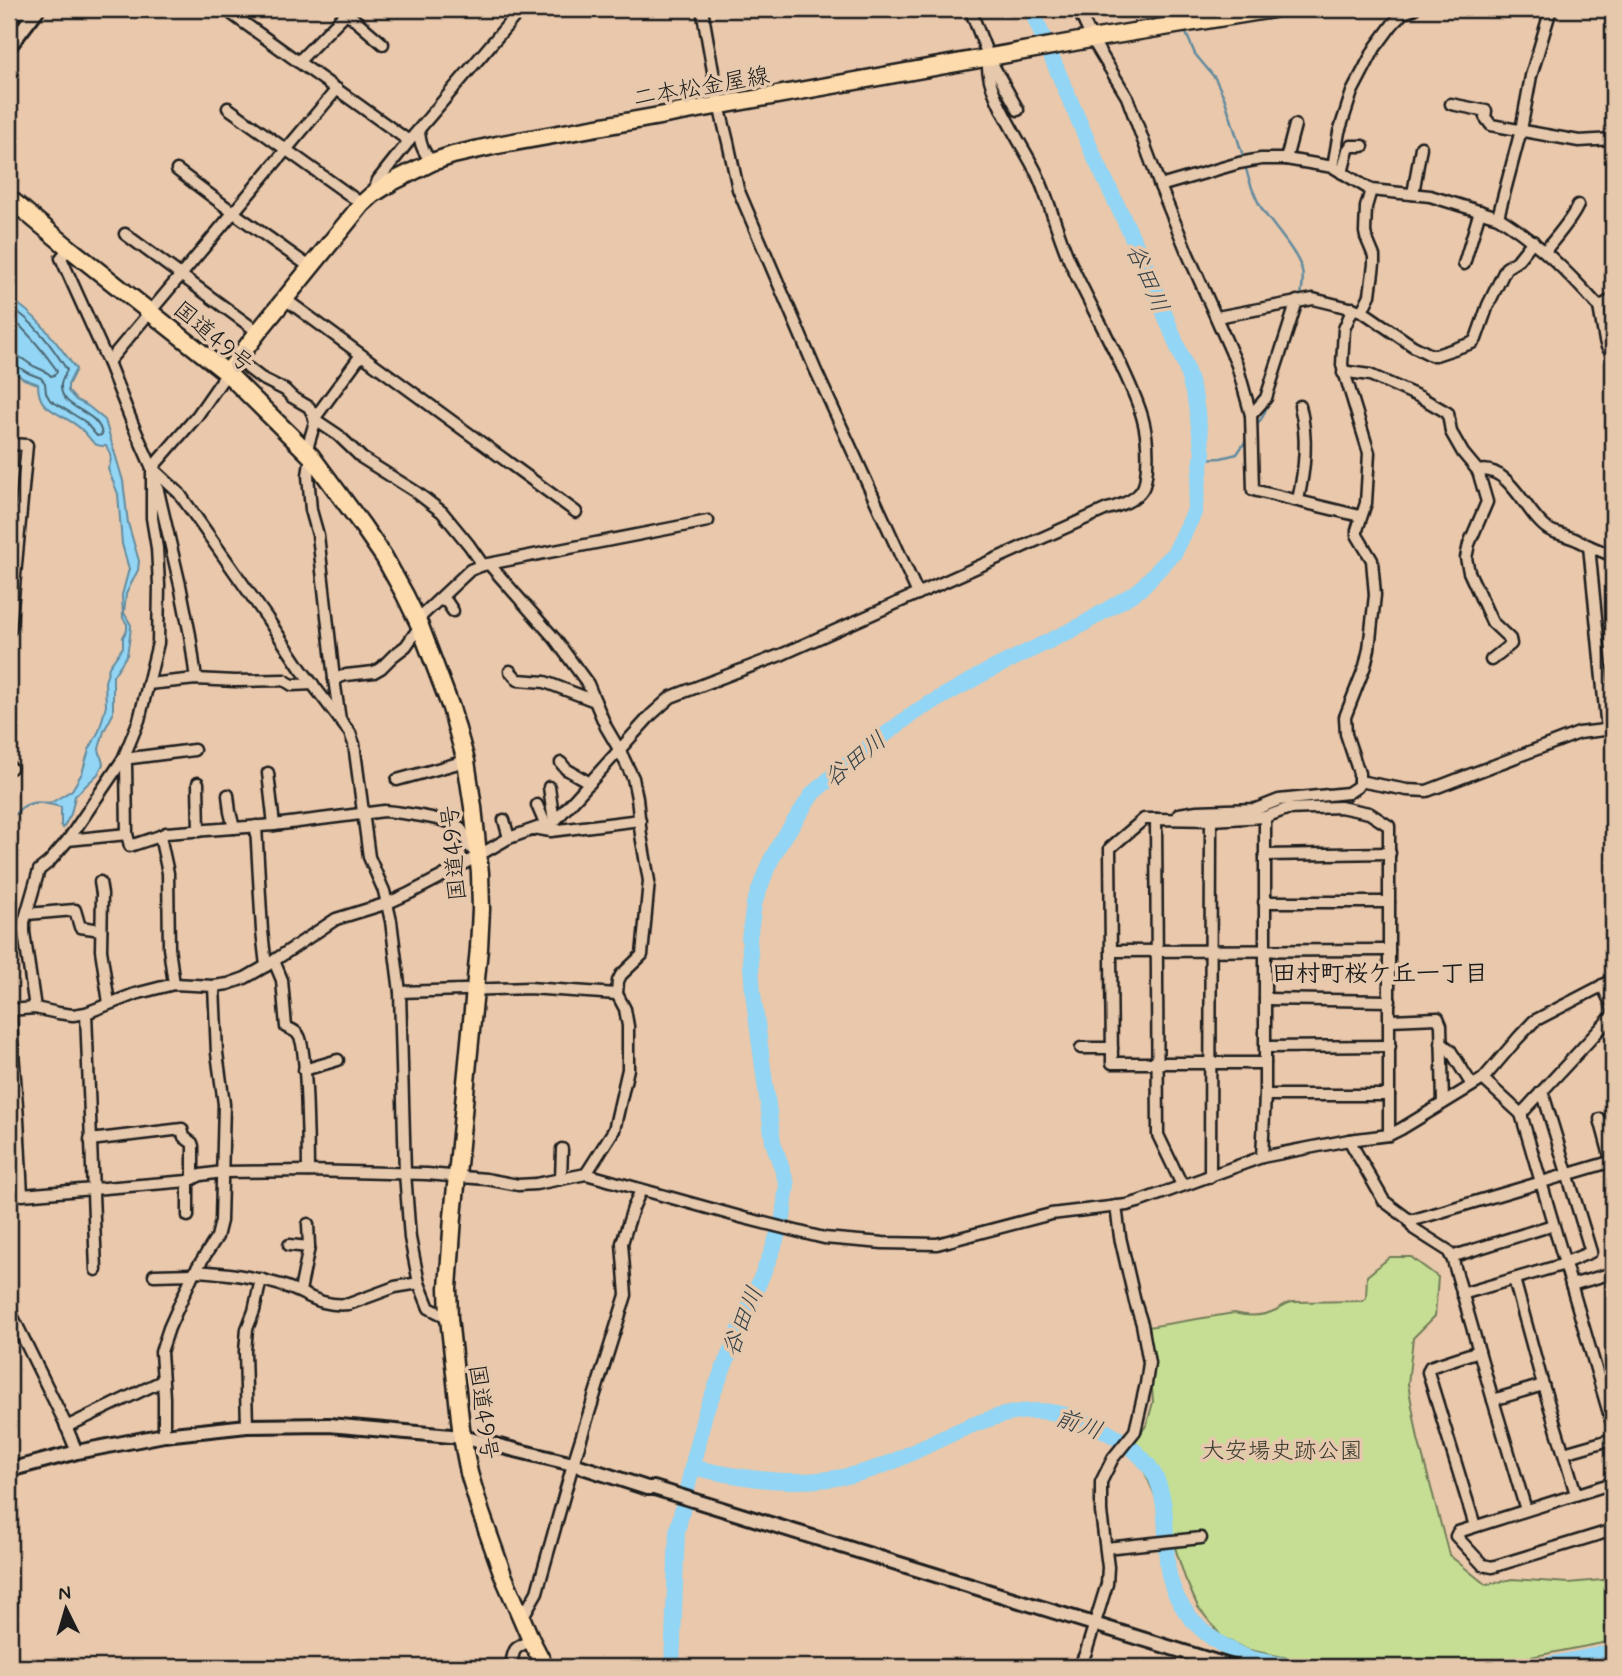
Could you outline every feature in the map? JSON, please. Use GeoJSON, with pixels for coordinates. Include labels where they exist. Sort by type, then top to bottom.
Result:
{"type":"FeatureCollection","features":[{"type":"Feature","properties":{"kind":"main road","name":"二本松金屋線"},"geometry":{"type":"LineString","coordinates":[[227,373],[367,199],[392,182],[432,162],[496,145],[1089,39],[1273,9]]}},
{"type":"Feature","properties":{"kind":"main road","name":"国道49号"},"geometry":{"type":"LineString","coordinates":[[9,198],[227,373],[309,454],[384,557],[419,623],[451,708],[466,761],[479,854],[481,909],[450,1263],[449,1318],[462,1437],[469,1473],[503,1576],[545,1667]]}},
{"type":"Feature","properties":{"kind":"street"},"geometry":{"type":"LineString","coordinates":[[239,9],[233,15],[409,141]]}},
{"type":"Feature","properties":{"kind":"street"},"geometry":{"type":"LineString","coordinates":[[228,108],[285,150],[367,199],[378,180],[409,141],[519,9]]}},
{"type":"Feature","properties":{"kind":"street"},"geometry":{"type":"LineString","coordinates":[[702,9],[719,105],[738,189],[815,369],[918,594]]}},
{"type":"Feature","properties":{"kind":"street"},"geometry":{"type":"LineString","coordinates":[[970,9],[1018,110]]}},
{"type":"Feature","properties":{"kind":"street"},"geometry":{"type":"LineString","coordinates":[[1078,9],[1089,39],[1127,97],[1160,187],[1237,365],[1251,415],[1253,490],[1360,516]]}},
{"type":"Feature","properties":{"kind":"street"},"geometry":{"type":"LineString","coordinates":[[1176,26],[1178,9]]}},
{"type":"Feature","properties":{"kind":"street"},"geometry":{"type":"LineString","coordinates":[[1337,170],[1339,132],[1352,92],[1375,48],[1403,13],[1414,9]]}},
{"type":"Feature","properties":{"kind":"street"},"geometry":{"type":"LineString","coordinates":[[1498,217],[1521,130],[1531,76],[1551,9]]}},
{"type":"Feature","properties":{"kind":"street"},"geometry":{"type":"LineString","coordinates":[[9,12],[37,11]]}},
{"type":"Feature","properties":{"kind":"street"},"geometry":{"type":"LineString","coordinates":[[9,47],[37,11]]}},
{"type":"Feature","properties":{"kind":"street"},"geometry":{"type":"LineString","coordinates":[[299,62],[348,11],[383,44]]}},
{"type":"Feature","properties":{"kind":"street"},"geometry":{"type":"LineString","coordinates":[[993,57],[987,66],[996,97],[1037,174],[1067,255],[1141,408],[1147,443],[1146,482],[1142,491],[1119,505],[783,654],[671,697],[546,826],[509,838],[439,878],[387,903],[336,919],[270,964],[237,981],[214,986],[174,984],[73,1015],[36,1008],[9,1010],[22,1195],[191,1180],[201,1175],[222,1172],[405,1173],[518,1185],[586,1174],[824,1238],[937,1244],[1051,1214],[1145,1200],[1262,1157],[1389,1135],[1483,1079],[1534,1021],[1613,980]]}},
{"type":"Feature","properties":{"kind":"street"},"geometry":{"type":"LineString","coordinates":[[108,362],[337,89]]}},
{"type":"Feature","properties":{"kind":"street"},"geometry":{"type":"LineString","coordinates":[[1451,104],[1486,111],[1485,117],[1491,125],[1579,141],[1613,139]]}},
{"type":"Feature","properties":{"kind":"street"},"geometry":{"type":"LineString","coordinates":[[1286,159],[1295,125]]}},
{"type":"Feature","properties":{"kind":"street"},"geometry":{"type":"LineString","coordinates":[[419,131],[423,152],[432,162]]}},
{"type":"Feature","properties":{"kind":"street"},"geometry":{"type":"LineString","coordinates":[[1337,170],[1351,146],[1363,146]]}},
{"type":"Feature","properties":{"kind":"street"},"geometry":{"type":"LineString","coordinates":[[1413,194],[1421,147]]}},
{"type":"Feature","properties":{"kind":"street"},"geometry":{"type":"LineString","coordinates":[[1160,187],[1239,163],[1261,159],[1286,159],[1337,170],[1371,190],[1430,196],[1498,217],[1545,251],[1599,307],[1605,341],[1613,354]]}},
{"type":"Feature","properties":{"kind":"street"},"geometry":{"type":"LineString","coordinates":[[177,170],[310,267]]}},
{"type":"Feature","properties":{"kind":"street"},"geometry":{"type":"LineString","coordinates":[[1168,819],[1187,813],[1256,809],[1279,800],[1348,793],[1355,790],[1359,784],[1358,767],[1346,734],[1345,721],[1346,712],[1365,666],[1375,594],[1372,560],[1357,535],[1360,516],[1366,503],[1369,453],[1343,373],[1341,357],[1345,329],[1370,295],[1374,256],[1365,232],[1366,207],[1371,190]]}},
{"type":"Feature","properties":{"kind":"street"},"geometry":{"type":"LineString","coordinates":[[1545,251],[1573,216],[1578,205]]}},
{"type":"Feature","properties":{"kind":"street"},"geometry":{"type":"LineString","coordinates":[[1464,264],[1480,211]]}},
{"type":"Feature","properties":{"kind":"street"},"geometry":{"type":"LineString","coordinates":[[125,234],[258,332]]}},
{"type":"Feature","properties":{"kind":"street"},"geometry":{"type":"LineString","coordinates":[[1217,317],[1313,299],[1357,310],[1413,346],[1436,355],[1466,346],[1476,339],[1488,305],[1506,268],[1517,261],[1533,241]]}},
{"type":"Feature","properties":{"kind":"street"},"geometry":{"type":"LineString","coordinates":[[69,248],[61,258],[108,362],[160,494],[190,635],[196,679]]}},
{"type":"Feature","properties":{"kind":"street"},"geometry":{"type":"LineString","coordinates":[[285,299],[576,512]]}},
{"type":"Feature","properties":{"kind":"street"},"geometry":{"type":"LineString","coordinates":[[1599,307],[1613,299]]}},
{"type":"Feature","properties":{"kind":"street"},"geometry":{"type":"LineString","coordinates":[[1251,415],[1266,398],[1297,301]]}},
{"type":"Feature","properties":{"kind":"street"},"geometry":{"type":"LineString","coordinates":[[314,419],[360,355]]}},
{"type":"Feature","properties":{"kind":"street"},"geometry":{"type":"LineString","coordinates":[[248,368],[309,407],[314,419],[308,475],[311,510],[318,535],[341,720]]}},
{"type":"Feature","properties":{"kind":"street"},"geometry":{"type":"LineString","coordinates":[[36,1008],[24,922],[39,870],[68,840],[123,759],[139,720],[158,643],[159,585],[152,518],[152,468],[197,416],[227,373]]}},
{"type":"Feature","properties":{"kind":"street"},"geometry":{"type":"LineString","coordinates":[[1343,373],[1370,375],[1448,412],[1451,432],[1478,471],[1487,502],[1469,544],[1466,558],[1469,572],[1492,622],[1510,639],[1511,644],[1491,660]]}},
{"type":"Feature","properties":{"kind":"street"},"geometry":{"type":"LineString","coordinates":[[1298,500],[1305,451],[1305,424],[1300,406]]}},
{"type":"Feature","properties":{"kind":"street"},"geometry":{"type":"LineString","coordinates":[[314,419],[338,435],[362,458],[442,512],[486,565],[555,639],[589,684],[606,727],[633,778],[649,881],[645,943],[642,955],[620,978],[617,985],[617,994],[627,1015],[628,1069],[614,1130],[586,1174]]}},
{"type":"Feature","properties":{"kind":"street"},"geometry":{"type":"LineString","coordinates":[[9,444],[27,445],[9,631]]}},
{"type":"Feature","properties":{"kind":"street"},"geometry":{"type":"LineString","coordinates":[[152,468],[179,493],[341,720],[354,744],[369,857],[387,903],[400,992],[405,1173],[410,1238],[419,1283],[429,1308],[449,1318]]}},
{"type":"Feature","properties":{"kind":"street"},"geometry":{"type":"LineString","coordinates":[[1478,471],[1489,470],[1515,487],[1539,523],[1550,531],[1613,556]]}},
{"type":"Feature","properties":{"kind":"street"},"geometry":{"type":"LineString","coordinates":[[334,679],[374,672],[381,668],[406,646],[419,623],[470,570],[708,521]]}},
{"type":"Feature","properties":{"kind":"street"},"geometry":{"type":"LineString","coordinates":[[1359,780],[1407,790],[1427,791],[1578,733],[1610,730],[1589,546]]}},
{"type":"Feature","properties":{"kind":"street"},"geometry":{"type":"LineString","coordinates":[[439,600],[447,603],[453,611]]}},
{"type":"Feature","properties":{"kind":"street"},"geometry":{"type":"LineString","coordinates":[[510,671],[519,680],[545,682],[595,701]]}},
{"type":"Feature","properties":{"kind":"street"},"geometry":{"type":"LineString","coordinates":[[148,684],[196,679],[284,680],[292,685],[313,684]]}},
{"type":"Feature","properties":{"kind":"street"},"geometry":{"type":"LineString","coordinates":[[123,759],[194,750]]}},
{"type":"Feature","properties":{"kind":"street"},"geometry":{"type":"LineString","coordinates":[[123,759],[126,763],[127,834],[130,846],[166,833],[256,827],[384,811],[445,821],[461,828],[469,846],[479,854]]}},
{"type":"Feature","properties":{"kind":"street"},"geometry":{"type":"LineString","coordinates":[[397,780],[466,761]]}},
{"type":"Feature","properties":{"kind":"street"},"geometry":{"type":"LineString","coordinates":[[561,763],[566,769],[590,783]]}},
{"type":"Feature","properties":{"kind":"street"},"geometry":{"type":"LineString","coordinates":[[268,773],[274,825]]}},
{"type":"Feature","properties":{"kind":"street"},"geometry":{"type":"LineString","coordinates":[[198,783],[199,831]]}},
{"type":"Feature","properties":{"kind":"street"},"geometry":{"type":"LineString","coordinates":[[546,826],[549,786]]}},
{"type":"Feature","properties":{"kind":"street"},"geometry":{"type":"LineString","coordinates":[[228,795],[234,828]]}},
{"type":"Feature","properties":{"kind":"street"},"geometry":{"type":"LineString","coordinates":[[537,805],[551,831],[640,820]]}},
{"type":"Feature","properties":{"kind":"street"},"geometry":{"type":"LineString","coordinates":[[1265,1063],[1112,1063],[1111,848],[1144,819],[1265,817],[1287,809],[1339,807],[1369,813],[1389,826],[1389,1135]]}},
{"type":"Feature","properties":{"kind":"street"},"geometry":{"type":"LineString","coordinates":[[1262,1157],[1265,1095],[1265,817]]}},
{"type":"Feature","properties":{"kind":"street"},"geometry":{"type":"LineString","coordinates":[[1156,819],[1158,1135],[1182,1185]]}},
{"type":"Feature","properties":{"kind":"street"},"geometry":{"type":"LineString","coordinates":[[504,820],[509,838]]}},
{"type":"Feature","properties":{"kind":"street"},"geometry":{"type":"LineString","coordinates":[[1210,820],[1210,1177]]}},
{"type":"Feature","properties":{"kind":"street"},"geometry":{"type":"LineString","coordinates":[[256,827],[262,931],[270,964],[282,980],[286,1027],[300,1036],[309,1171]]}},
{"type":"Feature","properties":{"kind":"street"},"geometry":{"type":"LineString","coordinates":[[68,840],[127,834]]}},
{"type":"Feature","properties":{"kind":"street"},"geometry":{"type":"LineString","coordinates":[[160,836],[168,873],[169,948],[174,984]]}},
{"type":"Feature","properties":{"kind":"street"},"geometry":{"type":"LineString","coordinates":[[1265,855],[1390,853]]}},
{"type":"Feature","properties":{"kind":"street"},"geometry":{"type":"LineString","coordinates":[[100,882],[102,950],[109,1003]]}},
{"type":"Feature","properties":{"kind":"street"},"geometry":{"type":"LineString","coordinates":[[1264,902],[1390,902]]}},
{"type":"Feature","properties":{"kind":"street"},"geometry":{"type":"LineString","coordinates":[[27,914],[75,910],[80,927],[101,930]]}},
{"type":"Feature","properties":{"kind":"street"},"geometry":{"type":"LineString","coordinates":[[1111,951],[1389,950]]}},
{"type":"Feature","properties":{"kind":"street"},"geometry":{"type":"LineString","coordinates":[[1602,985],[1613,1008]]}},
{"type":"Feature","properties":{"kind":"street"},"geometry":{"type":"LineString","coordinates":[[164,1435],[161,1352],[194,1272],[219,1230],[224,1104],[214,986]]}},
{"type":"Feature","properties":{"kind":"street"},"geometry":{"type":"LineString","coordinates":[[400,992],[529,988],[617,994]]}},
{"type":"Feature","properties":{"kind":"street"},"geometry":{"type":"LineString","coordinates":[[1265,999],[1390,1000]]}},
{"type":"Feature","properties":{"kind":"street"},"geometry":{"type":"LineString","coordinates":[[86,1013],[96,1270]]}},
{"type":"Feature","properties":{"kind":"street"},"geometry":{"type":"LineString","coordinates":[[1521,1114],[1613,1015]]}},
{"type":"Feature","properties":{"kind":"street"},"geometry":{"type":"LineString","coordinates":[[1390,1020],[1438,1018],[1441,1025],[1443,1103]]}},
{"type":"Feature","properties":{"kind":"street"},"geometry":{"type":"LineString","coordinates":[[1441,1043],[1450,1050],[1472,1085]]}},
{"type":"Feature","properties":{"kind":"street"},"geometry":{"type":"LineString","coordinates":[[1265,1047],[1390,1046]]}},
{"type":"Feature","properties":{"kind":"street"},"geometry":{"type":"LineString","coordinates":[[1081,1048],[1112,1048]]}},
{"type":"Feature","properties":{"kind":"street"},"geometry":{"type":"LineString","coordinates":[[304,1070],[338,1060]]}},
{"type":"Feature","properties":{"kind":"street"},"geometry":{"type":"LineString","coordinates":[[1483,1079],[1521,1114],[1613,1427]]}},
{"type":"Feature","properties":{"kind":"street"},"geometry":{"type":"LineString","coordinates":[[1462,1294],[1564,1264],[1591,1252],[1541,1092]]}},
{"type":"Feature","properties":{"kind":"street"},"geometry":{"type":"LineString","coordinates":[[1265,1095],[1389,1095]]}},
{"type":"Feature","properties":{"kind":"street"},"geometry":{"type":"LineString","coordinates":[[1410,1221],[1613,1163],[1600,1119]]}},
{"type":"Feature","properties":{"kind":"street"},"geometry":{"type":"LineString","coordinates":[[90,1140],[183,1129],[184,1137],[193,1146],[188,1216]]}},
{"type":"Feature","properties":{"kind":"street"},"geometry":{"type":"LineString","coordinates":[[1349,1140],[1384,1201],[1410,1221],[1414,1229],[1447,1250],[1451,1256],[1527,1510]]}},
{"type":"Feature","properties":{"kind":"street"},"geometry":{"type":"LineString","coordinates":[[561,1179],[562,1149]]}},
{"type":"Feature","properties":{"kind":"street"},"geometry":{"type":"LineString","coordinates":[[522,1618],[537,1592],[573,1464],[626,1295],[622,1242],[641,1190]]}},
{"type":"Feature","properties":{"kind":"street"},"geometry":{"type":"LineString","coordinates":[[1079,1667],[1107,1584],[1100,1505],[1101,1482],[1122,1445],[1135,1431],[1149,1363],[1142,1324],[1121,1245],[1116,1206]]}},
{"type":"Feature","properties":{"kind":"street"},"geometry":{"type":"LineString","coordinates":[[300,1291],[309,1247],[308,1224]]}},
{"type":"Feature","properties":{"kind":"street"},"geometry":{"type":"LineString","coordinates":[[1451,1256],[1553,1225]]}},
{"type":"Feature","properties":{"kind":"street"},"geometry":{"type":"LineString","coordinates":[[289,1245],[309,1247]]}},
{"type":"Feature","properties":{"kind":"street"},"geometry":{"type":"LineString","coordinates":[[154,1275],[236,1273],[300,1291],[313,1300],[341,1304],[349,1304],[395,1287],[419,1283]]}},
{"type":"Feature","properties":{"kind":"street"},"geometry":{"type":"LineString","coordinates":[[1571,1285],[1613,1273]]}},
{"type":"Feature","properties":{"kind":"street"},"geometry":{"type":"LineString","coordinates":[[247,1426],[247,1329],[261,1279]]}},
{"type":"Feature","properties":{"kind":"street"},"geometry":{"type":"LineString","coordinates":[[1514,1279],[1576,1494]]}},
{"type":"Feature","properties":{"kind":"street"},"geometry":{"type":"LineString","coordinates":[[9,1310],[77,1452]]}},
{"type":"Feature","properties":{"kind":"street"},"geometry":{"type":"LineString","coordinates":[[1475,1526],[1428,1372],[1430,1367],[1479,1351]]}},
{"type":"Feature","properties":{"kind":"street"},"geometry":{"type":"LineString","coordinates":[[66,1427],[162,1381]]}},
{"type":"Feature","properties":{"kind":"street"},"geometry":{"type":"LineString","coordinates":[[1493,1400],[1543,1385]]}},
{"type":"Feature","properties":{"kind":"street"},"geometry":{"type":"LineString","coordinates":[[9,1470],[77,1452],[164,1435],[247,1426],[329,1425],[462,1437],[573,1464],[654,1488],[1233,1667]]}},
{"type":"Feature","properties":{"kind":"street"},"geometry":{"type":"LineString","coordinates":[[1564,1453],[1613,1439]]}},
{"type":"Feature","properties":{"kind":"street"},"geometry":{"type":"LineString","coordinates":[[1613,1497],[1611,1483],[1475,1526],[1458,1532],[1456,1536],[1488,1567],[1613,1530]]}},
{"type":"Feature","properties":{"kind":"street"},"geometry":{"type":"LineString","coordinates":[[1105,1548],[1201,1538]]}},
{"type":"Feature","properties":{"kind":"street"},"geometry":{"type":"LineString","coordinates":[[510,1667],[513,1651],[531,1640]]}},
{"type":"Feature","properties":{"kind":"green space","name":"大安場史跡公園"},"geometry":{"type":"Polygon","coordinates":[[[1390,1257],[1411,1257],[1438,1277],[1435,1316],[1413,1338],[1408,1384],[1418,1439],[1449,1555],[1486,1585],[1512,1579],[1568,1583],[1613,1579],[1613,1641],[1479,1667],[1356,1667],[1311,1663],[1245,1649],[1222,1637],[1198,1607],[1185,1578],[1167,1523],[1133,1445],[1147,1424],[1153,1402],[1148,1327],[1234,1313],[1261,1315],[1293,1302],[1362,1301],[1366,1298],[1367,1276],[1390,1257]]]}},
{"type":"Feature","properties":{"kind":"water"},"geometry":{"type":"Polygon","coordinates":[[[9,298],[38,321],[76,369],[68,391],[76,400],[105,420],[123,481],[128,523],[139,561],[138,570],[126,594],[124,613],[131,625],[130,636],[127,655],[113,676],[113,714],[99,749],[103,764],[98,774],[75,796],[71,814],[63,828],[61,807],[49,804],[72,790],[99,731],[106,706],[105,682],[109,667],[123,647],[123,637],[127,630],[123,618],[122,595],[129,569],[122,544],[118,494],[108,469],[111,461],[109,452],[106,446],[94,443],[85,432],[44,404],[39,395],[38,384],[9,369],[9,298]]]}},
{"type":"Feature","properties":{"kind":"waterway","name":"谷田川"},"geometry":{"type":"LineString","coordinates":[[672,1667],[677,1532],[705,1413],[773,1249],[783,1218],[787,1184],[773,1142],[753,993],[749,939],[754,904],[768,866],[813,793],[848,763],[915,712],[988,671],[1080,626],[1139,590],[1175,552],[1194,513],[1203,453],[1195,399],[1186,368],[1144,262],[1093,154],[1031,9]]}},
{"type":"Feature","properties":{"kind":"waterway"},"geometry":{"type":"LineString","coordinates":[[1186,30],[1195,54],[1215,78],[1224,97],[1244,159]]}},
{"type":"Feature","properties":{"kind":"waterway"},"geometry":{"type":"LineString","coordinates":[[1245,165],[1252,189],[1263,211],[1290,248],[1302,270],[1301,297]]}},
{"type":"Feature","properties":{"kind":"waterway"},"geometry":{"type":"LineString","coordinates":[[1289,341],[1298,314]]}},
{"type":"Feature","properties":{"kind":"waterway"},"geometry":{"type":"LineString","coordinates":[[1255,428],[1271,397]]}},
{"type":"Feature","properties":{"kind":"waterway"},"geometry":{"type":"LineString","coordinates":[[1202,459],[1237,454],[1247,439]]}},
{"type":"Feature","properties":{"kind":"waterway"},"geometry":{"type":"LineString","coordinates":[[9,823],[26,805],[36,802],[49,804]]}},
{"type":"Feature","properties":{"kind":"waterway","name":"前川"},"geometry":{"type":"LineString","coordinates":[[692,1467],[755,1479],[797,1481],[839,1478],[887,1464],[995,1417],[1022,1412],[1051,1412],[1080,1420],[1121,1440],[1139,1455],[1153,1472],[1163,1503],[1169,1576],[1174,1591],[1190,1618],[1213,1639],[1241,1655],[1293,1667]]}},
{"type":"Feature","properties":{"kind":"waterway","name":"前川"},"geometry":{"type":"LineString","coordinates":[[1537,1667],[1613,1652]]}},
{"type":"Feature","properties":{"kind":"district","name":"田村町桜ケ丘一丁目"},"geometry":{"type":"Point","coordinates":[1380,973]}}]}
